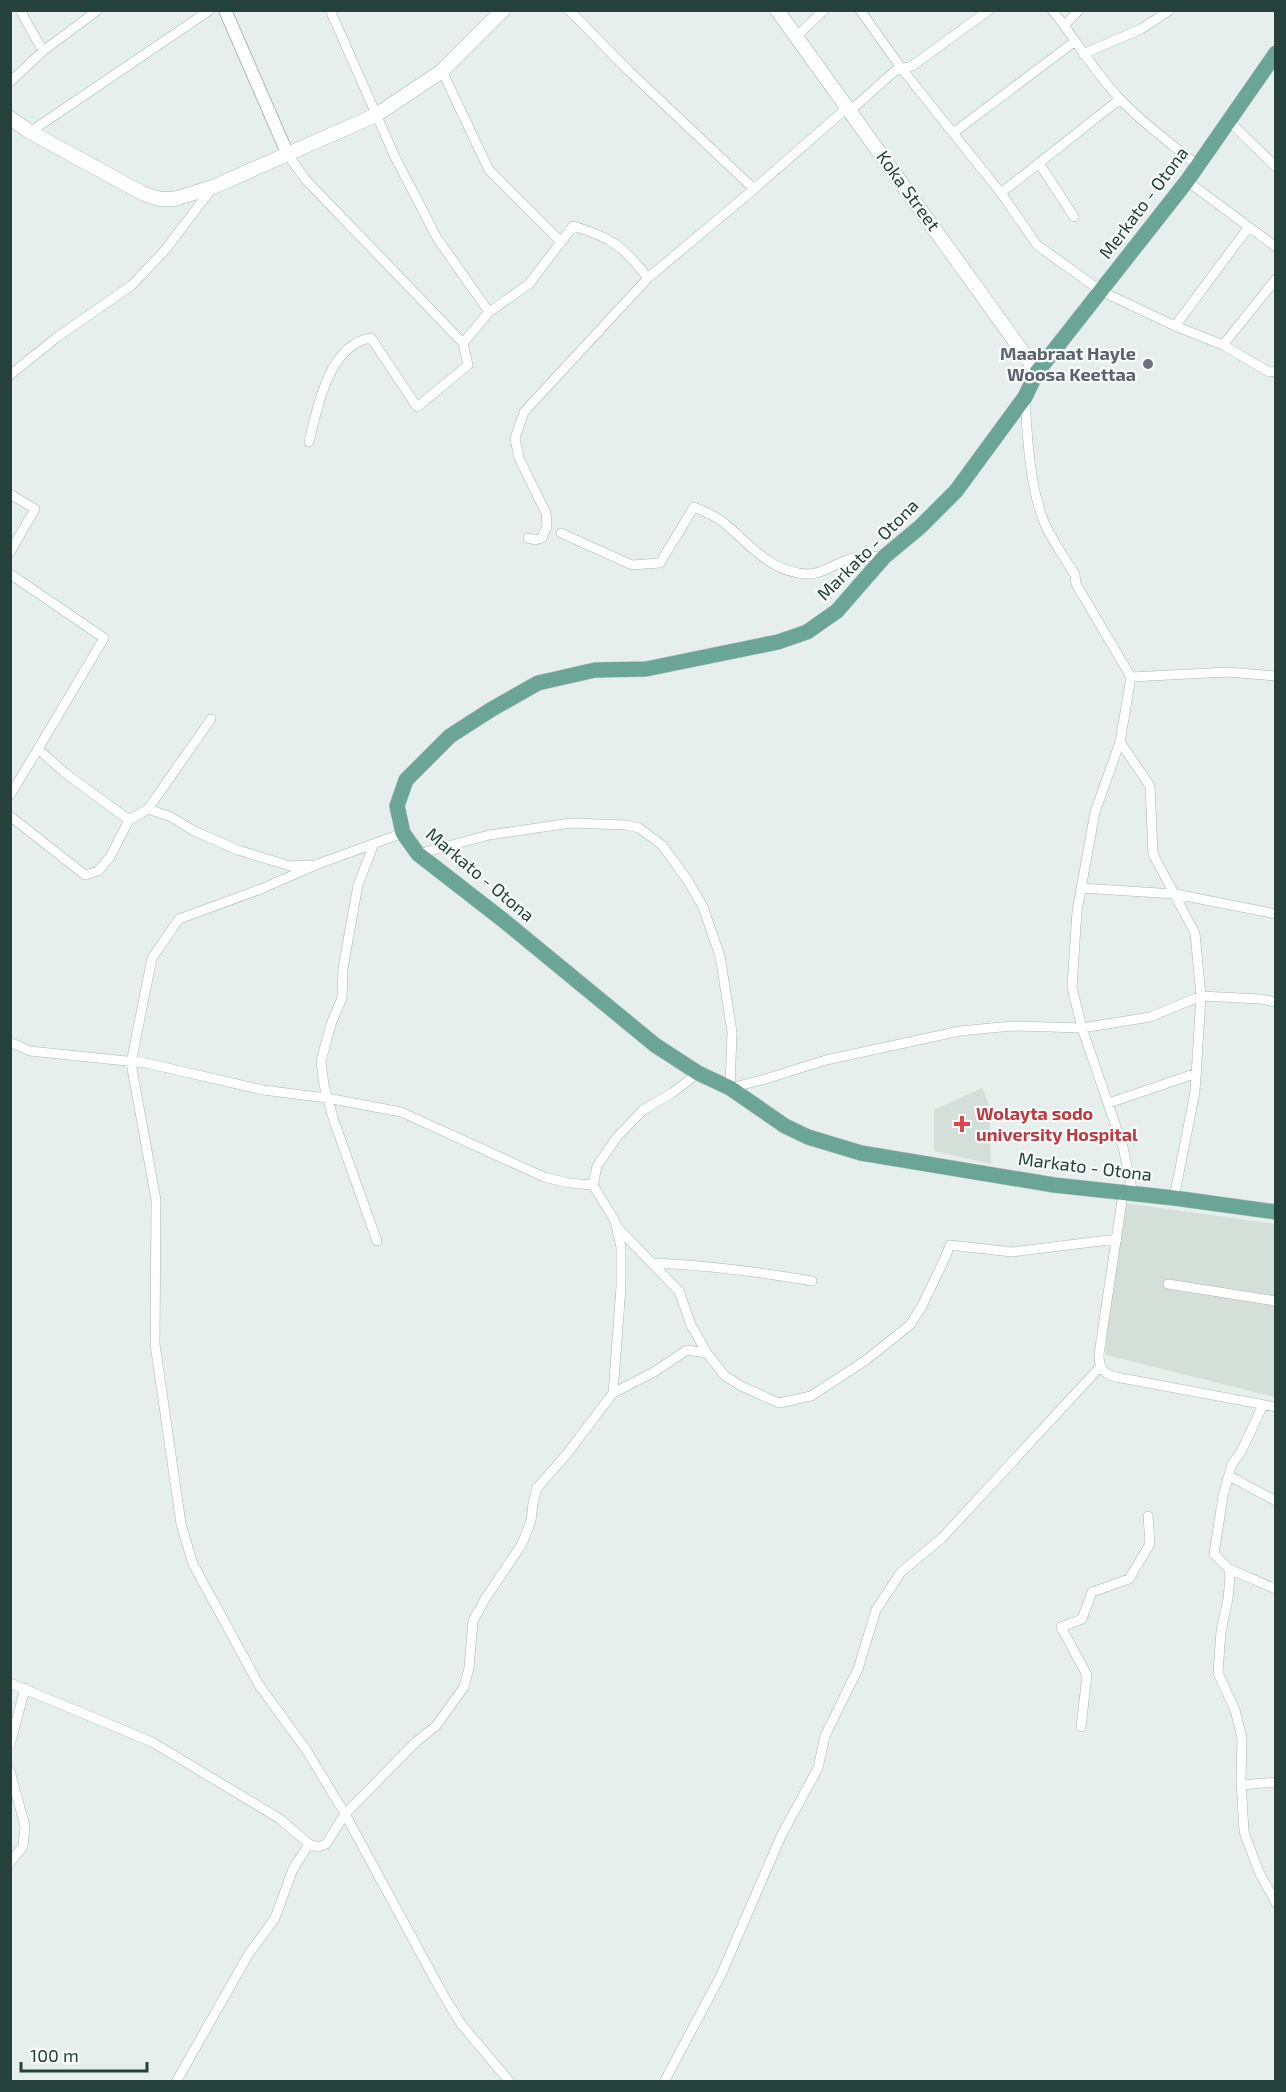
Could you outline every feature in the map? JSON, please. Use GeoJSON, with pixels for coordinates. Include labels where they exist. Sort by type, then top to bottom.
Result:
{"type":"FeatureCollection","features":[{"type":"Feature","properties":{"kind":"main road"},"geometry":{"type":"LineString","coordinates":[[10,118],[30,132],[144,194],[160,199],[174,199],[213,187],[376,115],[442,71],[503,10]]}},
{"type":"Feature","properties":{"kind":"main road","name":"Koka Street"},"geometry":{"type":"LineString","coordinates":[[777,10],[1037,372]]}},
{"type":"Feature","properties":{"kind":"main road","name":"Merkato - Otona"},"geometry":{"type":"LineString","coordinates":[[1037,372],[1187,181],[1275,53]]}},
{"type":"Feature","properties":{"kind":"main road","name":"Markato - Otona"},"geometry":{"type":"LineString","coordinates":[[1037,372],[1025,397],[956,491],[920,527],[884,556],[837,611],[807,632],[768,645],[646,669],[594,670],[538,683],[492,708],[450,736],[406,780],[397,806],[403,833],[418,854],[503,920],[655,1045],[698,1073],[730,1088],[785,1126],[808,1137],[861,1153],[1054,1185],[1275,1212]]}},
{"type":"Feature","properties":{"kind":"street"},"geometry":{"type":"LineString","coordinates":[[20,10],[43,51]]}},
{"type":"Feature","properties":{"kind":"street"},"geometry":{"type":"LineString","coordinates":[[10,82],[43,51],[98,10]]}},
{"type":"Feature","properties":{"kind":"street"},"geometry":{"type":"LineString","coordinates":[[30,132],[210,10]]}},
{"type":"Feature","properties":{"kind":"street"},"geometry":{"type":"LineString","coordinates":[[225,10],[288,155],[306,180],[463,343],[468,365],[417,407],[371,338],[361,339],[333,365],[315,414],[309,442]]}},
{"type":"Feature","properties":{"kind":"street"},"geometry":{"type":"LineString","coordinates":[[330,10],[376,115],[437,238],[489,312]]}},
{"type":"Feature","properties":{"kind":"street"},"geometry":{"type":"LineString","coordinates":[[569,10],[629,71],[754,189]]}},
{"type":"Feature","properties":{"kind":"street"},"geometry":{"type":"LineString","coordinates":[[796,37],[824,10]]}},
{"type":"Feature","properties":{"kind":"street"},"geometry":{"type":"LineString","coordinates":[[860,10],[902,69],[1001,193],[1037,245],[1101,291],[1175,326],[1222,345],[1269,372],[1275,371]]}},
{"type":"Feature","properties":{"kind":"street"},"geometry":{"type":"LineString","coordinates":[[528,538],[535,540],[542,538],[547,526],[546,513],[519,458],[515,438],[524,412],[648,278],[896,70],[912,66],[989,10]]}},
{"type":"Feature","properties":{"kind":"street"},"geometry":{"type":"LineString","coordinates":[[1052,10],[1065,25],[1083,54],[1120,99],[1197,165]]}},
{"type":"Feature","properties":{"kind":"street"},"geometry":{"type":"LineString","coordinates":[[1065,25],[1079,10]]}},
{"type":"Feature","properties":{"kind":"street"},"geometry":{"type":"LineString","coordinates":[[1083,54],[1142,29],[1165,12]]}},
{"type":"Feature","properties":{"kind":"street"},"geometry":{"type":"LineString","coordinates":[[953,133],[1074,42]]}},
{"type":"Feature","properties":{"kind":"street"},"geometry":{"type":"LineString","coordinates":[[442,71],[489,170],[561,242]]}},
{"type":"Feature","properties":{"kind":"street"},"geometry":{"type":"LineString","coordinates":[[1001,193],[1120,99]]}},
{"type":"Feature","properties":{"kind":"street"},"geometry":{"type":"LineString","coordinates":[[1229,121],[1275,167]]}},
{"type":"Feature","properties":{"kind":"street"},"geometry":{"type":"LineString","coordinates":[[1039,163],[1074,217]]}},
{"type":"Feature","properties":{"kind":"street"},"geometry":{"type":"LineString","coordinates":[[1187,181],[1275,247]]}},
{"type":"Feature","properties":{"kind":"street"},"geometry":{"type":"LineString","coordinates":[[10,375],[132,285],[165,250],[213,187]]}},
{"type":"Feature","properties":{"kind":"street"},"geometry":{"type":"LineString","coordinates":[[463,343],[489,312],[529,284],[573,226],[597,233],[615,242],[648,278]]}},
{"type":"Feature","properties":{"kind":"street"},"geometry":{"type":"LineString","coordinates":[[1175,326],[1248,228]]}},
{"type":"Feature","properties":{"kind":"street"},"geometry":{"type":"LineString","coordinates":[[1222,345],[1275,279]]}},
{"type":"Feature","properties":{"kind":"street"},"geometry":{"type":"LineString","coordinates":[[1025,397],[1028,438],[1037,497],[1044,523],[1131,677],[1119,742],[1095,812],[1081,888],[1072,987],[1082,1028],[1123,1147],[1128,1194],[1117,1239],[1099,1354],[1100,1367],[1106,1374],[1116,1377],[1275,1407]]}},
{"type":"Feature","properties":{"kind":"street"},"geometry":{"type":"LineString","coordinates":[[10,494],[35,509],[10,552]]}},
{"type":"Feature","properties":{"kind":"street"},"geometry":{"type":"LineString","coordinates":[[561,533],[632,565],[660,563],[694,507],[721,520],[774,566],[792,572],[810,574],[830,569],[846,560],[865,556],[884,556]]}},
{"type":"Feature","properties":{"kind":"street"},"geometry":{"type":"LineString","coordinates":[[10,574],[104,638],[10,795]]}},
{"type":"Feature","properties":{"kind":"street"},"geometry":{"type":"LineString","coordinates":[[1131,677],[1228,672],[1275,675]]}},
{"type":"Feature","properties":{"kind":"street"},"geometry":{"type":"LineString","coordinates":[[10,816],[85,875],[98,871],[110,857],[129,820],[148,809],[211,719]]}},
{"type":"Feature","properties":{"kind":"street"},"geometry":{"type":"LineString","coordinates":[[1119,742],[1150,786],[1154,854],[1196,933],[1201,996],[1196,1092],[1174,1198]]}},
{"type":"Feature","properties":{"kind":"street"},"geometry":{"type":"LineString","coordinates":[[38,749],[64,772],[129,820]]}},
{"type":"Feature","properties":{"kind":"street"},"geometry":{"type":"LineString","coordinates":[[148,809],[171,817],[218,842],[270,861],[290,866],[318,864]]}},
{"type":"Feature","properties":{"kind":"street"},"geometry":{"type":"LineString","coordinates":[[418,854],[489,835],[571,824],[626,825],[639,828],[663,845],[703,907],[720,956],[732,1032],[730,1088],[826,1060],[960,1031],[1012,1026],[1082,1028],[1150,1017],[1201,996],[1275,1002]]}},
{"type":"Feature","properties":{"kind":"street"},"geometry":{"type":"LineString","coordinates":[[403,833],[179,919],[152,958],[130,1063],[156,1200],[155,1344],[181,1524],[193,1564],[259,1685],[308,1751],[345,1814],[461,2024],[510,2082]]}},
{"type":"Feature","properties":{"kind":"street"},"geometry":{"type":"LineString","coordinates":[[373,846],[358,885],[343,968],[342,998],[331,1024],[321,1061],[327,1098],[334,1121],[377,1241]]}},
{"type":"Feature","properties":{"kind":"street"},"geometry":{"type":"LineString","coordinates":[[1081,888],[1175,894],[1275,914]]}},
{"type":"Feature","properties":{"kind":"street"},"geometry":{"type":"LineString","coordinates":[[10,1042],[30,1051],[146,1064],[263,1090],[327,1098],[401,1112],[544,1177],[569,1183],[593,1185]]}},
{"type":"Feature","properties":{"kind":"street"},"geometry":{"type":"LineString","coordinates":[[613,1393],[621,1287],[621,1246],[615,1221],[593,1185],[597,1166],[617,1137],[643,1110],[672,1093],[698,1073]]}},
{"type":"Feature","properties":{"kind":"street"},"geometry":{"type":"LineString","coordinates":[[1109,1103],[1197,1073]]}},
{"type":"Feature","properties":{"kind":"street"},"geometry":{"type":"LineString","coordinates":[[616,1226],[679,1291],[691,1325],[707,1353],[724,1375],[741,1386],[779,1402],[811,1396],[866,1360],[910,1325],[950,1245],[1012,1252],[1117,1239]]}},
{"type":"Feature","properties":{"kind":"street"},"geometry":{"type":"LineString","coordinates":[[654,1263],[745,1270],[812,1281]]}},
{"type":"Feature","properties":{"kind":"street"},"geometry":{"type":"LineString","coordinates":[[1168,1284],[1275,1301]]}},
{"type":"Feature","properties":{"kind":"street"},"geometry":{"type":"LineString","coordinates":[[10,1683],[152,1742],[280,1819],[309,1844],[318,1847],[326,1844],[345,1814],[417,1741],[436,1726],[464,1687],[469,1668],[473,1622],[485,1599],[522,1544],[531,1521],[537,1488],[566,1455],[613,1393],[654,1372],[687,1350],[707,1353]]}},
{"type":"Feature","properties":{"kind":"street"},"geometry":{"type":"LineString","coordinates":[[664,2082],[721,1975],[781,1836],[818,1768],[825,1736],[858,1669],[876,1610],[901,1572],[942,1538],[1100,1367]]}},
{"type":"Feature","properties":{"kind":"street"},"geometry":{"type":"LineString","coordinates":[[1263,1405],[1232,1464],[1223,1496],[1214,1554],[1229,1569],[1275,1588]]}},
{"type":"Feature","properties":{"kind":"street"},"geometry":{"type":"LineString","coordinates":[[1229,1476],[1275,1501]]}},
{"type":"Feature","properties":{"kind":"street"},"geometry":{"type":"LineString","coordinates":[[1081,1727],[1086,1675],[1061,1627],[1082,1619],[1092,1592],[1129,1579],[1150,1544],[1148,1516]]}},
{"type":"Feature","properties":{"kind":"street"},"geometry":{"type":"LineString","coordinates":[[1229,1569],[1228,1599],[1221,1631],[1218,1673],[1240,1723],[1243,1750],[1244,1832],[1275,1903]]}},
{"type":"Feature","properties":{"kind":"street"},"geometry":{"type":"LineString","coordinates":[[10,1745],[25,1688]]}},
{"type":"Feature","properties":{"kind":"street"},"geometry":{"type":"LineString","coordinates":[[10,1771],[25,1826],[23,1846],[10,1863]]}},
{"type":"Feature","properties":{"kind":"street"},"geometry":{"type":"LineString","coordinates":[[1242,1785],[1275,1782]]}},
{"type":"Feature","properties":{"kind":"street"},"geometry":{"type":"LineString","coordinates":[[176,2082],[248,1955],[275,1917],[293,1869],[309,1844]]}},
{"type":"Feature","properties":{"kind":"shaded area","name":"Wolayta sodo university Hospital"},"geometry":{"type":"Polygon","coordinates":[[[982,1088],[989,1104],[991,1164],[934,1151],[934,1110],[982,1088]]]}},
{"type":"Feature","properties":{"kind":"shaded area"},"geometry":{"type":"Polygon","coordinates":[[[1124,1203],[1275,1224],[1275,1397],[1106,1355],[1107,1320],[1124,1203]]]}},
{"type":"Feature","properties":{"kind":"place","name":"Maabraat Hayle Woosa Keettaa"},"geometry":{"type":"Point","coordinates":[1148,364]}},
{"type":"Feature","properties":{"kind":"place","name":"Wolayta sodo university Hospital"},"geometry":{"type":"Point","coordinates":[962,1124]}}]}
